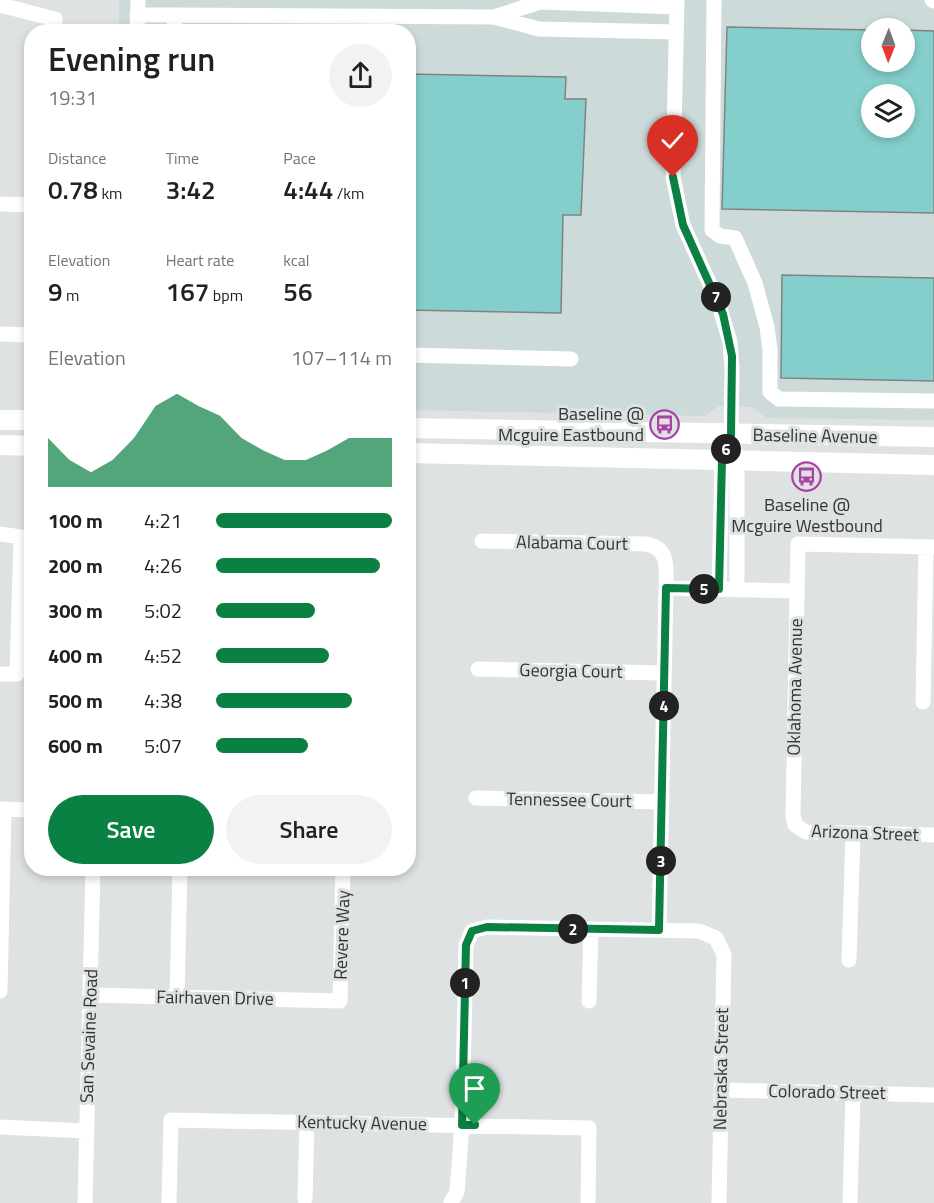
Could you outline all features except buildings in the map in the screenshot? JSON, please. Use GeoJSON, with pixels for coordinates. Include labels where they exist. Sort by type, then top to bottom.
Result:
{"type":"FeatureCollection","features":[{"type":"Feature","properties":{"kind":"main road"},"geometry":{"type":"LineString","coordinates":[[0,420],[24,420]]}},
{"type":"Feature","properties":{"kind":"main road","name":"Baseline Avenue"},"geometry":{"type":"LineString","coordinates":[[416,428],[934,437]]}},
{"type":"Feature","properties":{"kind":"main road"},"geometry":{"type":"LineString","coordinates":[[0,445],[24,446]]}},
{"type":"Feature","properties":{"kind":"main road","name":"Baseline Avenue"},"geometry":{"type":"LineString","coordinates":[[416,453],[934,465]]}},
{"type":"Feature","properties":{"kind":"street"},"geometry":{"type":"LineString","coordinates":[[714,0],[712,230],[720,236],[735,238],[755,283],[770,339],[770,392],[779,399],[934,401]]}},
{"type":"Feature","properties":{"kind":"street"},"geometry":{"type":"LineString","coordinates":[[494,17],[540,2],[677,3],[672,165],[674,189],[683,225],[710,282],[727,327],[732,369],[730,459],[719,582]]}},
{"type":"Feature","properties":{"kind":"street"},"geometry":{"type":"LineString","coordinates":[[0,4],[52,24]]}},
{"type":"Feature","properties":{"kind":"street"},"geometry":{"type":"LineString","coordinates":[[137,24],[137,8],[175,15],[494,17],[539,29],[676,32]]}},
{"type":"Feature","properties":{"kind":"street"},"geometry":{"type":"LineString","coordinates":[[174,24],[175,15]]}},
{"type":"Feature","properties":{"kind":"street"},"geometry":{"type":"LineString","coordinates":[[0,204],[24,205]]}},
{"type":"Feature","properties":{"kind":"street"},"geometry":{"type":"LineString","coordinates":[[0,334],[24,335]]}},
{"type":"Feature","properties":{"kind":"street"},"geometry":{"type":"LineString","coordinates":[[416,355],[572,359]]}},
{"type":"Feature","properties":{"kind":"street"},"geometry":{"type":"LineString","coordinates":[[730,459],[736,590]]}},
{"type":"Feature","properties":{"kind":"street"},"geometry":{"type":"LineString","coordinates":[[0,534],[21,537],[24,577]]}},
{"type":"Feature","properties":{"kind":"street","name":"Alabama Court"},"geometry":{"type":"LineString","coordinates":[[482,541],[646,544],[661,550],[666,565],[666,588]]}},
{"type":"Feature","properties":{"kind":"street","name":"Oklahoma Avenue"},"geometry":{"type":"LineString","coordinates":[[798,828],[793,815],[798,544],[930,547]]}},
{"type":"Feature","properties":{"kind":"street"},"geometry":{"type":"LineString","coordinates":[[923,702],[930,547]]}},
{"type":"Feature","properties":{"kind":"street"},"geometry":{"type":"LineString","coordinates":[[451,1202],[457,1192],[462,1125],[466,945],[472,931],[487,927],[659,930],[666,588],[719,582],[736,590],[797,591]]}},
{"type":"Feature","properties":{"kind":"street"},"geometry":{"type":"LineString","coordinates":[[0,674],[17,674],[24,620]]}},
{"type":"Feature","properties":{"kind":"street","name":"Georgia Court"},"geometry":{"type":"LineString","coordinates":[[478,669],[664,673]]}},
{"type":"Feature","properties":{"kind":"street","name":"Tennessee Court"},"geometry":{"type":"LineString","coordinates":[[476,798],[662,802]]}},
{"type":"Feature","properties":{"kind":"street"},"geometry":{"type":"LineString","coordinates":[[0,991],[2,809],[24,810]]}},
{"type":"Feature","properties":{"kind":"street","name":"Arizona Street"},"geometry":{"type":"LineString","coordinates":[[798,828],[806,832],[934,835]]}},
{"type":"Feature","properties":{"kind":"street"},"geometry":{"type":"LineString","coordinates":[[849,960],[853,834]]}},
{"type":"Feature","properties":{"kind":"street","name":"San Sevaine Road"},"geometry":{"type":"LineString","coordinates":[[85,1203],[93,876]]}},
{"type":"Feature","properties":{"kind":"street"},"geometry":{"type":"LineString","coordinates":[[177,997],[180,876]]}},
{"type":"Feature","properties":{"kind":"street","name":"Revere Way"},"geometry":{"type":"LineString","coordinates":[[340,1001],[344,876]]}},
{"type":"Feature","properties":{"kind":"street"},"geometry":{"type":"LineString","coordinates":[[589,1001],[591,929]]}},
{"type":"Feature","properties":{"kind":"street","name":"Nebraska Street"},"geometry":{"type":"LineString","coordinates":[[659,930],[699,931],[716,938],[724,955],[719,1203]]}},
{"type":"Feature","properties":{"kind":"street","name":"Fairhaven Drive"},"geometry":{"type":"LineString","coordinates":[[91,995],[340,1001]]}},
{"type":"Feature","properties":{"kind":"street","name":"Colorado Street"},"geometry":{"type":"LineString","coordinates":[[721,1090],[934,1095]]}},
{"type":"Feature","properties":{"kind":"street"},"geometry":{"type":"LineString","coordinates":[[850,1203],[853,1093]]}},
{"type":"Feature","properties":{"kind":"street","name":"Kentucky Avenue"},"geometry":{"type":"LineString","coordinates":[[169,1203],[171,1120],[589,1128],[588,1203]]}},
{"type":"Feature","properties":{"kind":"street"},"geometry":{"type":"LineString","coordinates":[[305,1199],[307,1122]]}},
{"type":"Feature","properties":{"kind":"street"},"geometry":{"type":"LineString","coordinates":[[0,1127],[87,1131]]}},
{"type":"Feature","properties":{"kind":"shaded area"},"geometry":{"type":"Polygon","coordinates":[[[119,0],[934,0],[934,420],[767,418],[752,407],[719,406],[705,416],[416,410],[416,24],[119,24],[119,0]]]}},
{"type":"Feature","properties":{"kind":"place","name":"Baseline @ Mcguire Eastbound"},"geometry":{"type":"Point","coordinates":[665,424]}},
{"type":"Feature","properties":{"kind":"place","name":"Baseline @ Mcguire Westbound"},"geometry":{"type":"Point","coordinates":[807,476]}},
{"type":"Feature","properties":{"kind":"route"},"geometry":{"type":"LineString","coordinates":[[475,1125],[462,1125],[466,945],[472,931],[481,927],[659,930],[666,588],[719,589],[722,459],[731,435],[732,356],[727,327],[683,225],[673,177]]}}]}
